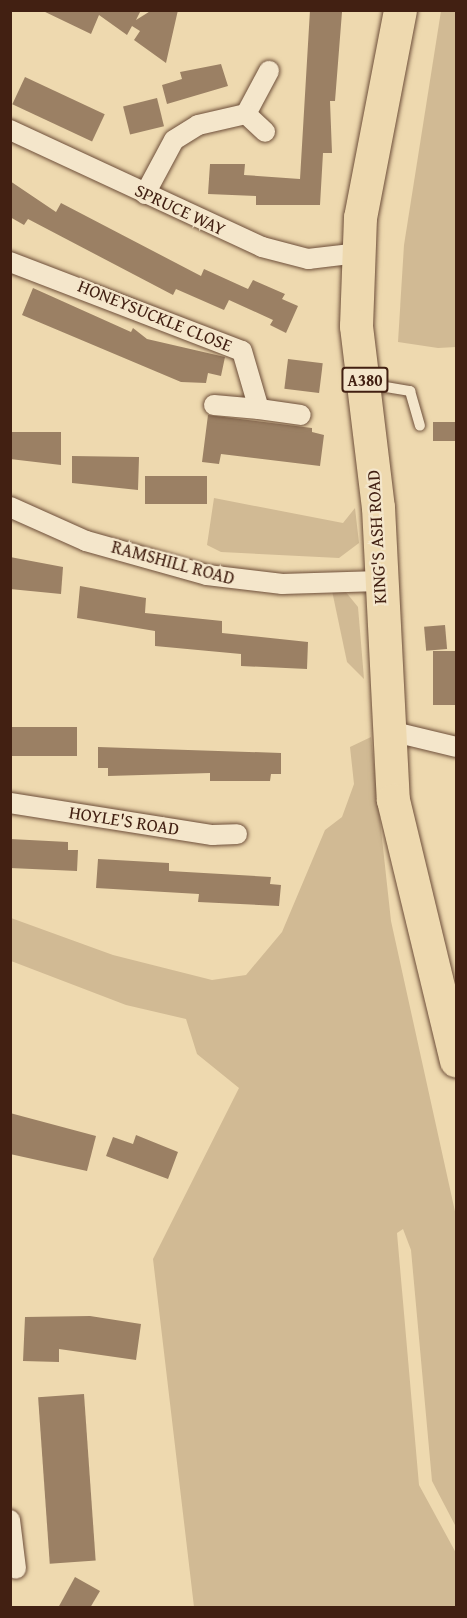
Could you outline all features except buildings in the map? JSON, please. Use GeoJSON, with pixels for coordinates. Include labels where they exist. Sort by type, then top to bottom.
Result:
{"type":"FeatureCollection","features":[{"type":"Feature","properties":{"kind":"highway","name":"KING'S ASH ROAD"},"geometry":{"type":"LineString","coordinates":[[400,10],[368,164],[358,253],[356,326],[366,384],[393,800],[456,1060]]}},
{"type":"Feature","properties":{"kind":"street"},"geometry":{"type":"LineString","coordinates":[[246,114],[269,71]]}},
{"type":"Feature","properties":{"kind":"street"},"geometry":{"type":"LineString","coordinates":[[145,194],[174,140],[222,116],[246,114],[265,132]]}},
{"type":"Feature","properties":{"kind":"street","name":"SPRUCE WAY"},"geometry":{"type":"LineString","coordinates":[[10,130],[262,247],[308,259],[358,253]]}},
{"type":"Feature","properties":{"kind":"street","name":"HONEYSUCKLE CLOSE"},"geometry":{"type":"LineString","coordinates":[[10,262],[242,351],[259,409]]}},
{"type":"Feature","properties":{"kind":"street"},"geometry":{"type":"LineString","coordinates":[[214,405],[301,415]]}},
{"type":"Feature","properties":{"kind":"street","name":"RAMSHILL ROAD"},"geometry":{"type":"LineString","coordinates":[[10,507],[86,541],[207,575],[282,584],[380,581]]}},
{"type":"Feature","properties":{"kind":"street"},"geometry":{"type":"LineString","coordinates":[[390,731],[456,747]]}},
{"type":"Feature","properties":{"kind":"street","name":"HOYLE'S ROAD"},"geometry":{"type":"LineString","coordinates":[[10,803],[212,835],[237,834]]}},
{"type":"Feature","properties":{"kind":"street"},"geometry":{"type":"LineString","coordinates":[[10,1520],[13,1570]]}},
{"type":"Feature","properties":{"kind":"lane"},"geometry":{"type":"LineString","coordinates":[[366,384],[397,385],[410,391],[420,426]]}},
{"type":"Feature","properties":{"kind":"shaded area"},"geometry":{"type":"Polygon","coordinates":[[[441,11],[456,11],[456,347],[438,348],[398,342],[404,245],[441,11]]]}},
{"type":"Feature","properties":{"kind":"shaded area"},"geometry":{"type":"Polygon","coordinates":[[[214,498],[343,523],[355,508],[359,543],[339,558],[221,552],[207,545],[214,498]]]}},
{"type":"Feature","properties":{"kind":"shaded area"},"geometry":{"type":"Polygon","coordinates":[[[331,586],[345,591],[358,607],[364,679],[347,662],[331,586]]]}},
{"type":"Feature","properties":{"kind":"shaded area"},"geometry":{"type":"Polygon","coordinates":[[[371,737],[391,921],[456,1216],[456,1527],[432,1481],[411,1250],[403,1229],[397,1233],[419,1485],[456,1553],[456,1607],[194,1607],[153,1259],[239,1088],[197,1054],[186,1019],[126,1005],[11,961],[11,918],[113,955],[212,980],[246,975],[282,932],[325,830],[342,817],[354,784],[350,747],[371,737]]]}}]}
